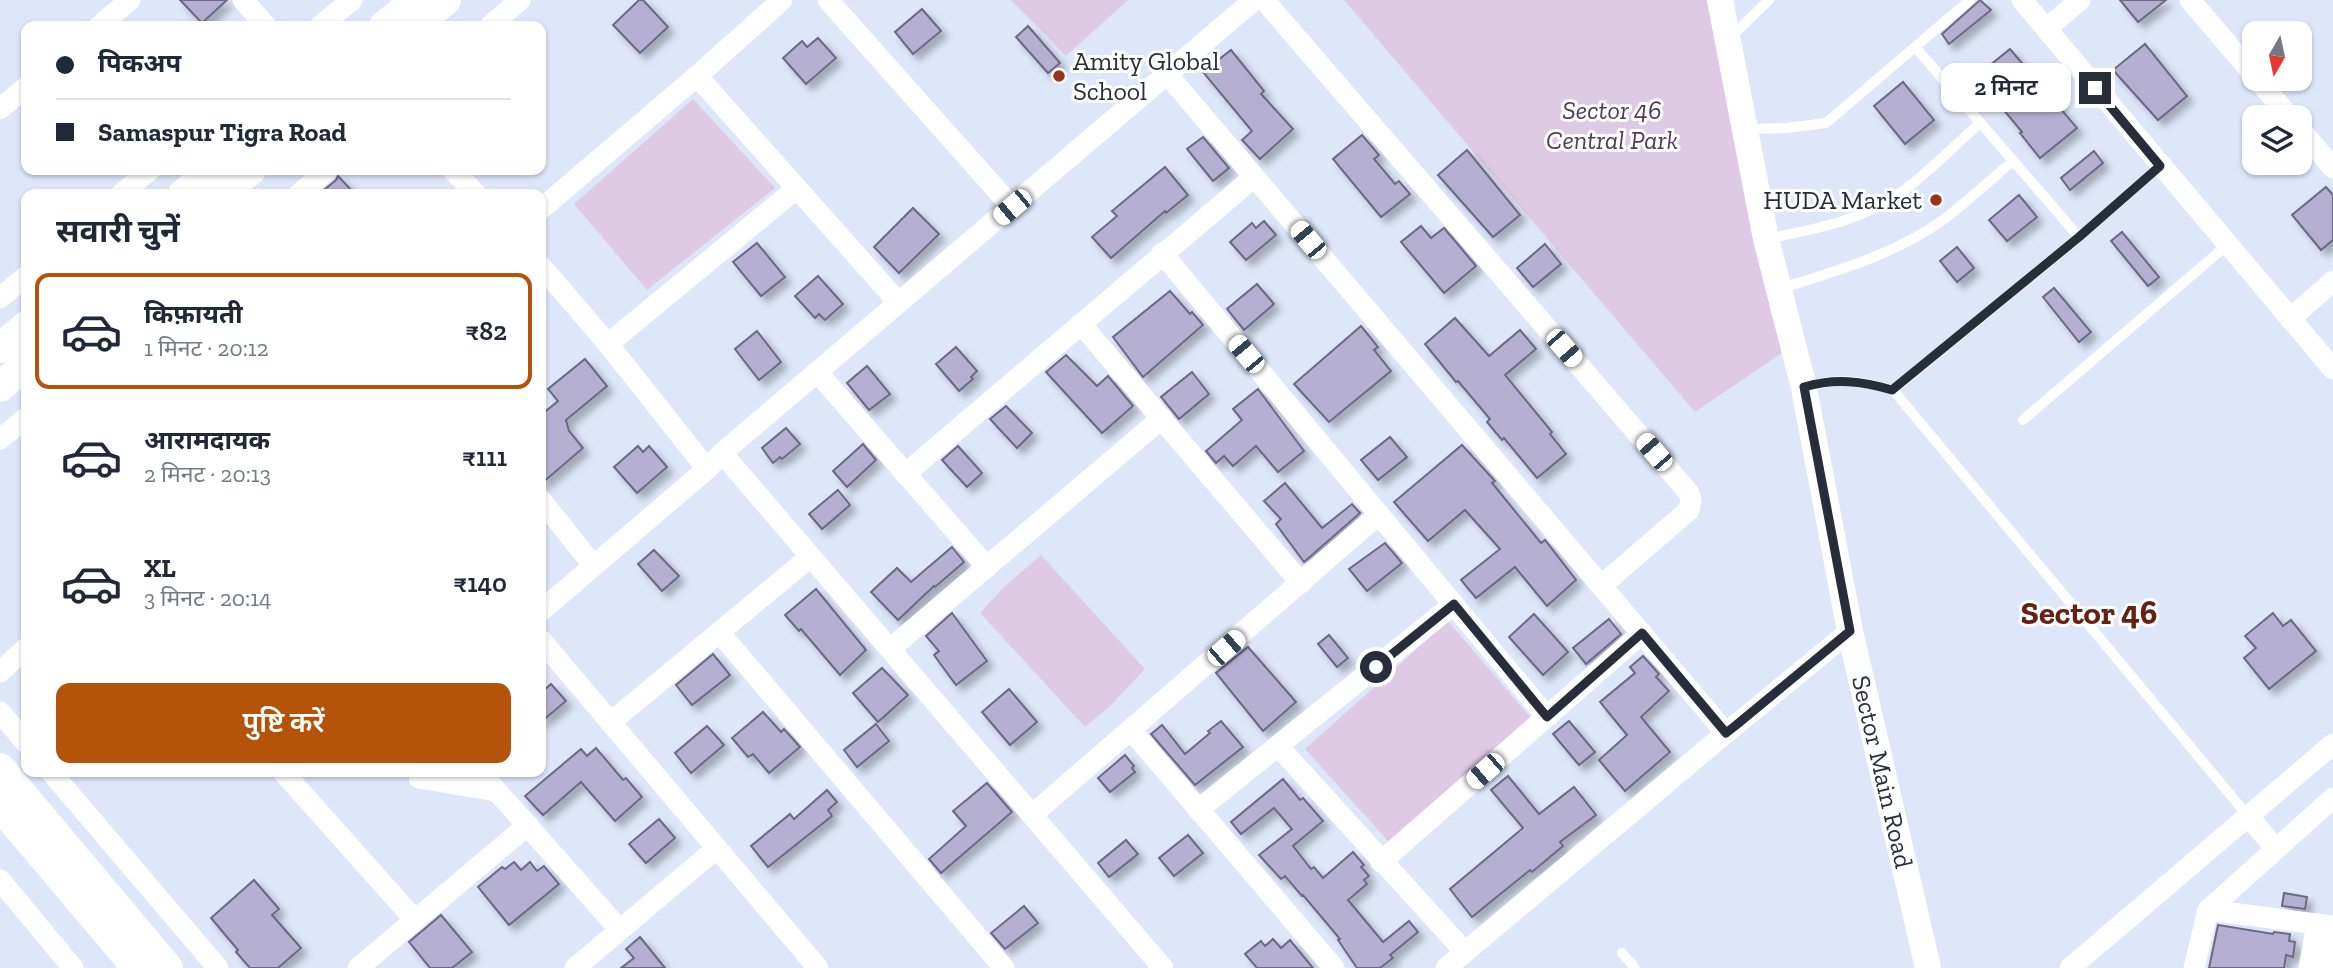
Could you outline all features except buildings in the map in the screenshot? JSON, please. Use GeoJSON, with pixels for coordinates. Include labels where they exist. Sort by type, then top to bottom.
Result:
{"type":"FeatureCollection","features":[{"type":"Feature","properties":{"kind":"main road"},"geometry":{"type":"LineString","coordinates":[[394,21],[438,0]]}},
{"type":"Feature","properties":{"kind":"main road"},"geometry":{"type":"LineString","coordinates":[[420,21],[438,0]]}},
{"type":"Feature","properties":{"kind":"main road"},"geometry":{"type":"LineString","coordinates":[[189,189],[207,175]]}},
{"type":"Feature","properties":{"kind":"main road"},"geometry":{"type":"LineString","coordinates":[[228,189],[245,175]]}},
{"type":"Feature","properties":{"kind":"main road"},"geometry":{"type":"LineString","coordinates":[[0,348],[21,330]]}},
{"type":"Feature","properties":{"kind":"main road"},"geometry":{"type":"LineString","coordinates":[[0,387],[21,369]]}},
{"type":"Feature","properties":{"kind":"main road"},"geometry":{"type":"LineString","coordinates":[[0,768],[169,968]]}},
{"type":"Feature","properties":{"kind":"main road"},"geometry":{"type":"LineString","coordinates":[[0,806],[137,968]]}},
{"type":"Feature","properties":{"kind":"street"},"geometry":{"type":"LineString","coordinates":[[105,21],[130,0]]}},
{"type":"Feature","properties":{"kind":"street"},"geometry":{"type":"LineString","coordinates":[[243,0],[262,21]]}},
{"type":"Feature","properties":{"kind":"street"},"geometry":{"type":"LineString","coordinates":[[326,21],[352,0]]}},
{"type":"Feature","properties":{"kind":"street"},"geometry":{"type":"LineString","coordinates":[[496,21],[520,0]]}},
{"type":"Feature","properties":{"kind":"street"},"geometry":{"type":"LineString","coordinates":[[546,205],[782,0]]}},
{"type":"Feature","properties":{"kind":"street"},"geometry":{"type":"LineString","coordinates":[[828,0],[1012,207]]}},
{"type":"Feature","properties":{"kind":"street"},"geometry":{"type":"LineString","coordinates":[[546,607],[898,302],[1254,0]]}},
{"type":"Feature","properties":{"kind":"street"},"geometry":{"type":"LineString","coordinates":[[1264,0],[1689,493],[1689,510],[1601,586]]}},
{"type":"Feature","properties":{"kind":"street","name":"Sector Main Road"},"geometry":{"type":"LineString","coordinates":[[1720,0],[1766,239],[1804,387],[1850,631],[1928,968]]}},
{"type":"Feature","properties":{"kind":"street"},"geometry":{"type":"LineString","coordinates":[[2022,0],[2333,369]]}},
{"type":"Feature","properties":{"kind":"street"},"geometry":{"type":"LineString","coordinates":[[2046,29],[2080,0]]}},
{"type":"Feature","properties":{"kind":"street"},"geometry":{"type":"LineString","coordinates":[[2190,0],[2242,61]]}},
{"type":"Feature","properties":{"kind":"street"},"geometry":{"type":"LineString","coordinates":[[1167,74],[1726,733]]}},
{"type":"Feature","properties":{"kind":"street"},"geometry":{"type":"LineString","coordinates":[[697,76],[898,302]]}},
{"type":"Feature","properties":{"kind":"street"},"geometry":{"type":"LineString","coordinates":[[2268,91],[2280,105]]}},
{"type":"Feature","properties":{"kind":"street"},"geometry":{"type":"LineString","coordinates":[[0,109],[21,92]]}},
{"type":"Feature","properties":{"kind":"street"},"geometry":{"type":"LineString","coordinates":[[2312,143],[2333,168]]}},
{"type":"Feature","properties":{"kind":"street"},"geometry":{"type":"LineString","coordinates":[[127,189],[144,175]]}},
{"type":"Feature","properties":{"kind":"street"},"geometry":{"type":"LineString","coordinates":[[305,189],[321,175]]}},
{"type":"Feature","properties":{"kind":"street"},"geometry":{"type":"LineString","coordinates":[[458,175],[471,189]]}},
{"type":"Feature","properties":{"kind":"street"},"geometry":{"type":"LineString","coordinates":[[905,474],[1254,177]]}},
{"type":"Feature","properties":{"kind":"street"},"geometry":{"type":"LineString","coordinates":[[608,344],[796,189]]}},
{"type":"Feature","properties":{"kind":"street"},"geometry":{"type":"LineString","coordinates":[[1162,253],[1547,717]]}},
{"type":"Feature","properties":{"kind":"street"},"geometry":{"type":"LineString","coordinates":[[546,272],[608,344],[707,469]]}},
{"type":"Feature","properties":{"kind":"street"},"geometry":{"type":"LineString","coordinates":[[0,298],[21,279]]}},
{"type":"Feature","properties":{"kind":"street"},"geometry":{"type":"LineString","coordinates":[[2290,319],[2333,281]]}},
{"type":"Feature","properties":{"kind":"street"},"geometry":{"type":"LineString","coordinates":[[1081,324],[1301,583]]}},
{"type":"Feature","properties":{"kind":"street"},"geometry":{"type":"LineString","coordinates":[[818,373],[986,566]]}},
{"type":"Feature","properties":{"kind":"street"},"geometry":{"type":"LineString","coordinates":[[890,649],[1162,418]]}},
{"type":"Feature","properties":{"kind":"street"},"geometry":{"type":"LineString","coordinates":[[0,439],[21,422]]}},
{"type":"Feature","properties":{"kind":"street"},"geometry":{"type":"LineString","coordinates":[[722,453],[1163,968]]}},
{"type":"Feature","properties":{"kind":"street"},"geometry":{"type":"LineString","coordinates":[[546,506],[593,565]]}},
{"type":"Feature","properties":{"kind":"street"},"geometry":{"type":"LineString","coordinates":[[1032,815],[1379,514]]}},
{"type":"Feature","properties":{"kind":"street"},"geometry":{"type":"LineString","coordinates":[[611,722],[810,556]]}},
{"type":"Feature","properties":{"kind":"street"},"geometry":{"type":"LineString","coordinates":[[1198,810],[1454,604]]}},
{"type":"Feature","properties":{"kind":"street"},"geometry":{"type":"LineString","coordinates":[[1446,968],[1850,631]]}},
{"type":"Feature","properties":{"kind":"street"},"geometry":{"type":"LineString","coordinates":[[720,633],[1004,968]]}},
{"type":"Feature","properties":{"kind":"street"},"geometry":{"type":"LineString","coordinates":[[1381,862],[1642,633]]}},
{"type":"Feature","properties":{"kind":"street"},"geometry":{"type":"LineString","coordinates":[[546,646],[716,848],[809,965]]}},
{"type":"Feature","properties":{"kind":"street"},"geometry":{"type":"LineString","coordinates":[[0,672],[21,653]]}},
{"type":"Feature","properties":{"kind":"street"},"geometry":{"type":"LineString","coordinates":[[0,712],[21,737]]}},
{"type":"Feature","properties":{"kind":"street"},"geometry":{"type":"LineString","coordinates":[[1131,730],[1334,968]]}},
{"type":"Feature","properties":{"kind":"street"},"geometry":{"type":"LineString","coordinates":[[2070,968],[2333,744]]}},
{"type":"Feature","properties":{"kind":"street"},"geometry":{"type":"LineString","coordinates":[[1278,746],[1465,952]]}},
{"type":"Feature","properties":{"kind":"street"},"geometry":{"type":"LineString","coordinates":[[55,777],[218,968]]}},
{"type":"Feature","properties":{"kind":"street"},"geometry":{"type":"LineString","coordinates":[[287,777],[415,920]]}},
{"type":"Feature","properties":{"kind":"street"},"geometry":{"type":"LineString","coordinates":[[484,777],[620,930]]}},
{"type":"Feature","properties":{"kind":"street"},"geometry":{"type":"LineString","coordinates":[[419,778],[496,791]]}},
{"type":"Feature","properties":{"kind":"street"},"geometry":{"type":"LineString","coordinates":[[2194,968],[2207,910],[2333,798]]}},
{"type":"Feature","properties":{"kind":"street"},"geometry":{"type":"LineString","coordinates":[[2248,817],[2276,849]]}},
{"type":"Feature","properties":{"kind":"street"},"geometry":{"type":"LineString","coordinates":[[358,968],[528,825]]}},
{"type":"Feature","properties":{"kind":"street"},"geometry":{"type":"LineString","coordinates":[[575,968],[716,848]]}},
{"type":"Feature","properties":{"kind":"street"},"geometry":{"type":"LineString","coordinates":[[0,880],[74,968]]}},
{"type":"Feature","properties":{"kind":"street"},"geometry":{"type":"LineString","coordinates":[[2207,910],[2325,925],[2309,968]]}},
{"type":"Feature","properties":{"kind":"street"},"geometry":{"type":"LineString","coordinates":[[2329,968],[2333,940]]}},
{"type":"Feature","properties":{"kind":"lane"},"geometry":{"type":"LineString","coordinates":[[1728,40],[1769,0]]}},
{"type":"Feature","properties":{"kind":"lane"},"geometry":{"type":"LineString","coordinates":[[1746,129],[1826,123],[1970,0]]}},
{"type":"Feature","properties":{"kind":"lane"},"geometry":{"type":"LineString","coordinates":[[1916,48],[2079,237]]}},
{"type":"Feature","properties":{"kind":"lane"},"geometry":{"type":"LineString","coordinates":[[1766,239],[1826,227],[1873,209],[1903,191],[1980,123]]}},
{"type":"Feature","properties":{"kind":"lane"},"geometry":{"type":"LineString","coordinates":[[1777,289],[1859,264],[1887,251],[1942,220],[2013,161]]}},
{"type":"Feature","properties":{"kind":"lane"},"geometry":{"type":"LineString","coordinates":[[1892,390],[2079,237],[2160,166]]}},
{"type":"Feature","properties":{"kind":"lane"},"geometry":{"type":"LineString","coordinates":[[2024,420],[2227,245]]}},
{"type":"Feature","properties":{"kind":"lane"},"geometry":{"type":"LineString","coordinates":[[1804,387],[1844,380],[1870,383],[1892,390],[2248,817]]}},
{"type":"Feature","properties":{"kind":"lane"},"geometry":{"type":"LineString","coordinates":[[1622,953],[1635,968]]}},
{"type":"Feature","properties":{"kind":"green space"},"geometry":{"type":"Polygon","coordinates":[[[1011,0],[1128,0],[1066,56],[1011,0]]]}},
{"type":"Feature","properties":{"kind":"green space","name":"Sector 46 Central Park"},"geometry":{"type":"Polygon","coordinates":[[[1344,0],[1712,0],[1782,353],[1695,412],[1344,0]]]}},
{"type":"Feature","properties":{"kind":"green space"},"geometry":{"type":"Polygon","coordinates":[[[693,99],[775,188],[647,290],[574,204],[693,99]]]}},
{"type":"Feature","properties":{"kind":"green space"},"geometry":{"type":"Polygon","coordinates":[[[1041,555],[1145,669],[1110,706],[1085,727],[980,613],[1004,587],[1041,555]]]}},
{"type":"Feature","properties":{"kind":"green space"},"geometry":{"type":"Polygon","coordinates":[[[1448,621],[1531,718],[1388,841],[1305,749],[1448,621]]]}},
{"type":"Feature","properties":{"kind":"place","name":"Amity Global School"},"geometry":{"type":"Point","coordinates":[1059,76]}},
{"type":"Feature","properties":{"kind":"place","name":"HUDA Market"},"geometry":{"type":"Point","coordinates":[1936,200]}},
{"type":"Feature","properties":{"kind":"district","name":"Sector 46"},"geometry":{"type":"Point","coordinates":[2089,612]}},
{"type":"Feature","properties":{"kind":"route"},"geometry":{"type":"LineString","coordinates":[[1376,667],[1454,604],[1547,717],[1642,633],[1726,733],[1735,726],[1850,631],[1804,387],[1844,380],[1870,383],[1892,390],[2079,237],[2160,166],[2095,88]]}}]}
